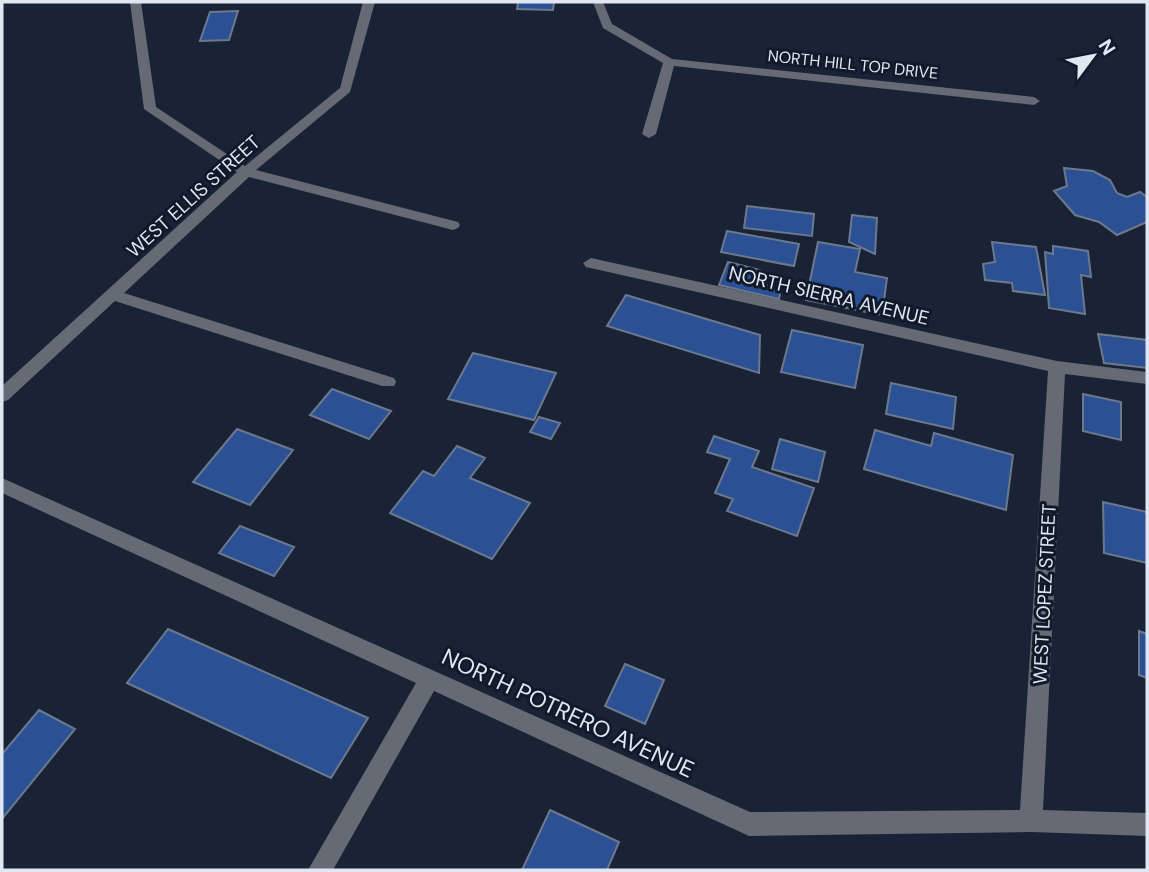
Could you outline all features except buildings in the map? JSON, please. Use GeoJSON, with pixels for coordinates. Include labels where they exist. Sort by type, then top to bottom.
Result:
{"type":"FeatureCollection","features":[{"type":"Feature","properties":{"kind":"street"},"geometry":{"type":"LineString","coordinates":[[135,2],[150,109],[246,172],[453,225]]}},
{"type":"Feature","properties":{"kind":"street","name":"WEST ELLIS STREET"},"geometry":{"type":"LineString","coordinates":[[2,396],[246,172],[346,89],[369,2]]}},
{"type":"Feature","properties":{"kind":"street"},"geometry":{"type":"LineString","coordinates":[[598,2],[607,26],[669,62],[649,134]]}},
{"type":"Feature","properties":{"kind":"street","name":"NORTH HILL TOP DRIVE"},"geometry":{"type":"LineString","coordinates":[[669,62],[1034,101]]}},
{"type":"Feature","properties":{"kind":"street","name":"NORTH SIERRA AVENUE"},"geometry":{"type":"LineString","coordinates":[[591,263],[1057,367],[1147,378]]}},
{"type":"Feature","properties":{"kind":"street"},"geometry":{"type":"LineString","coordinates":[[113,295],[388,382]]}},
{"type":"Feature","properties":{"kind":"street","name":"WEST LOPEZ STREET"},"geometry":{"type":"LineString","coordinates":[[1031,821],[1057,367]]}},
{"type":"Feature","properties":{"kind":"street","name":"NORTH POTRERO AVENUE"},"geometry":{"type":"LineString","coordinates":[[2,485],[749,824],[1031,821],[1147,825]]}},
{"type":"Feature","properties":{"kind":"street"},"geometry":{"type":"LineString","coordinates":[[320,870],[430,678]]}}]}
